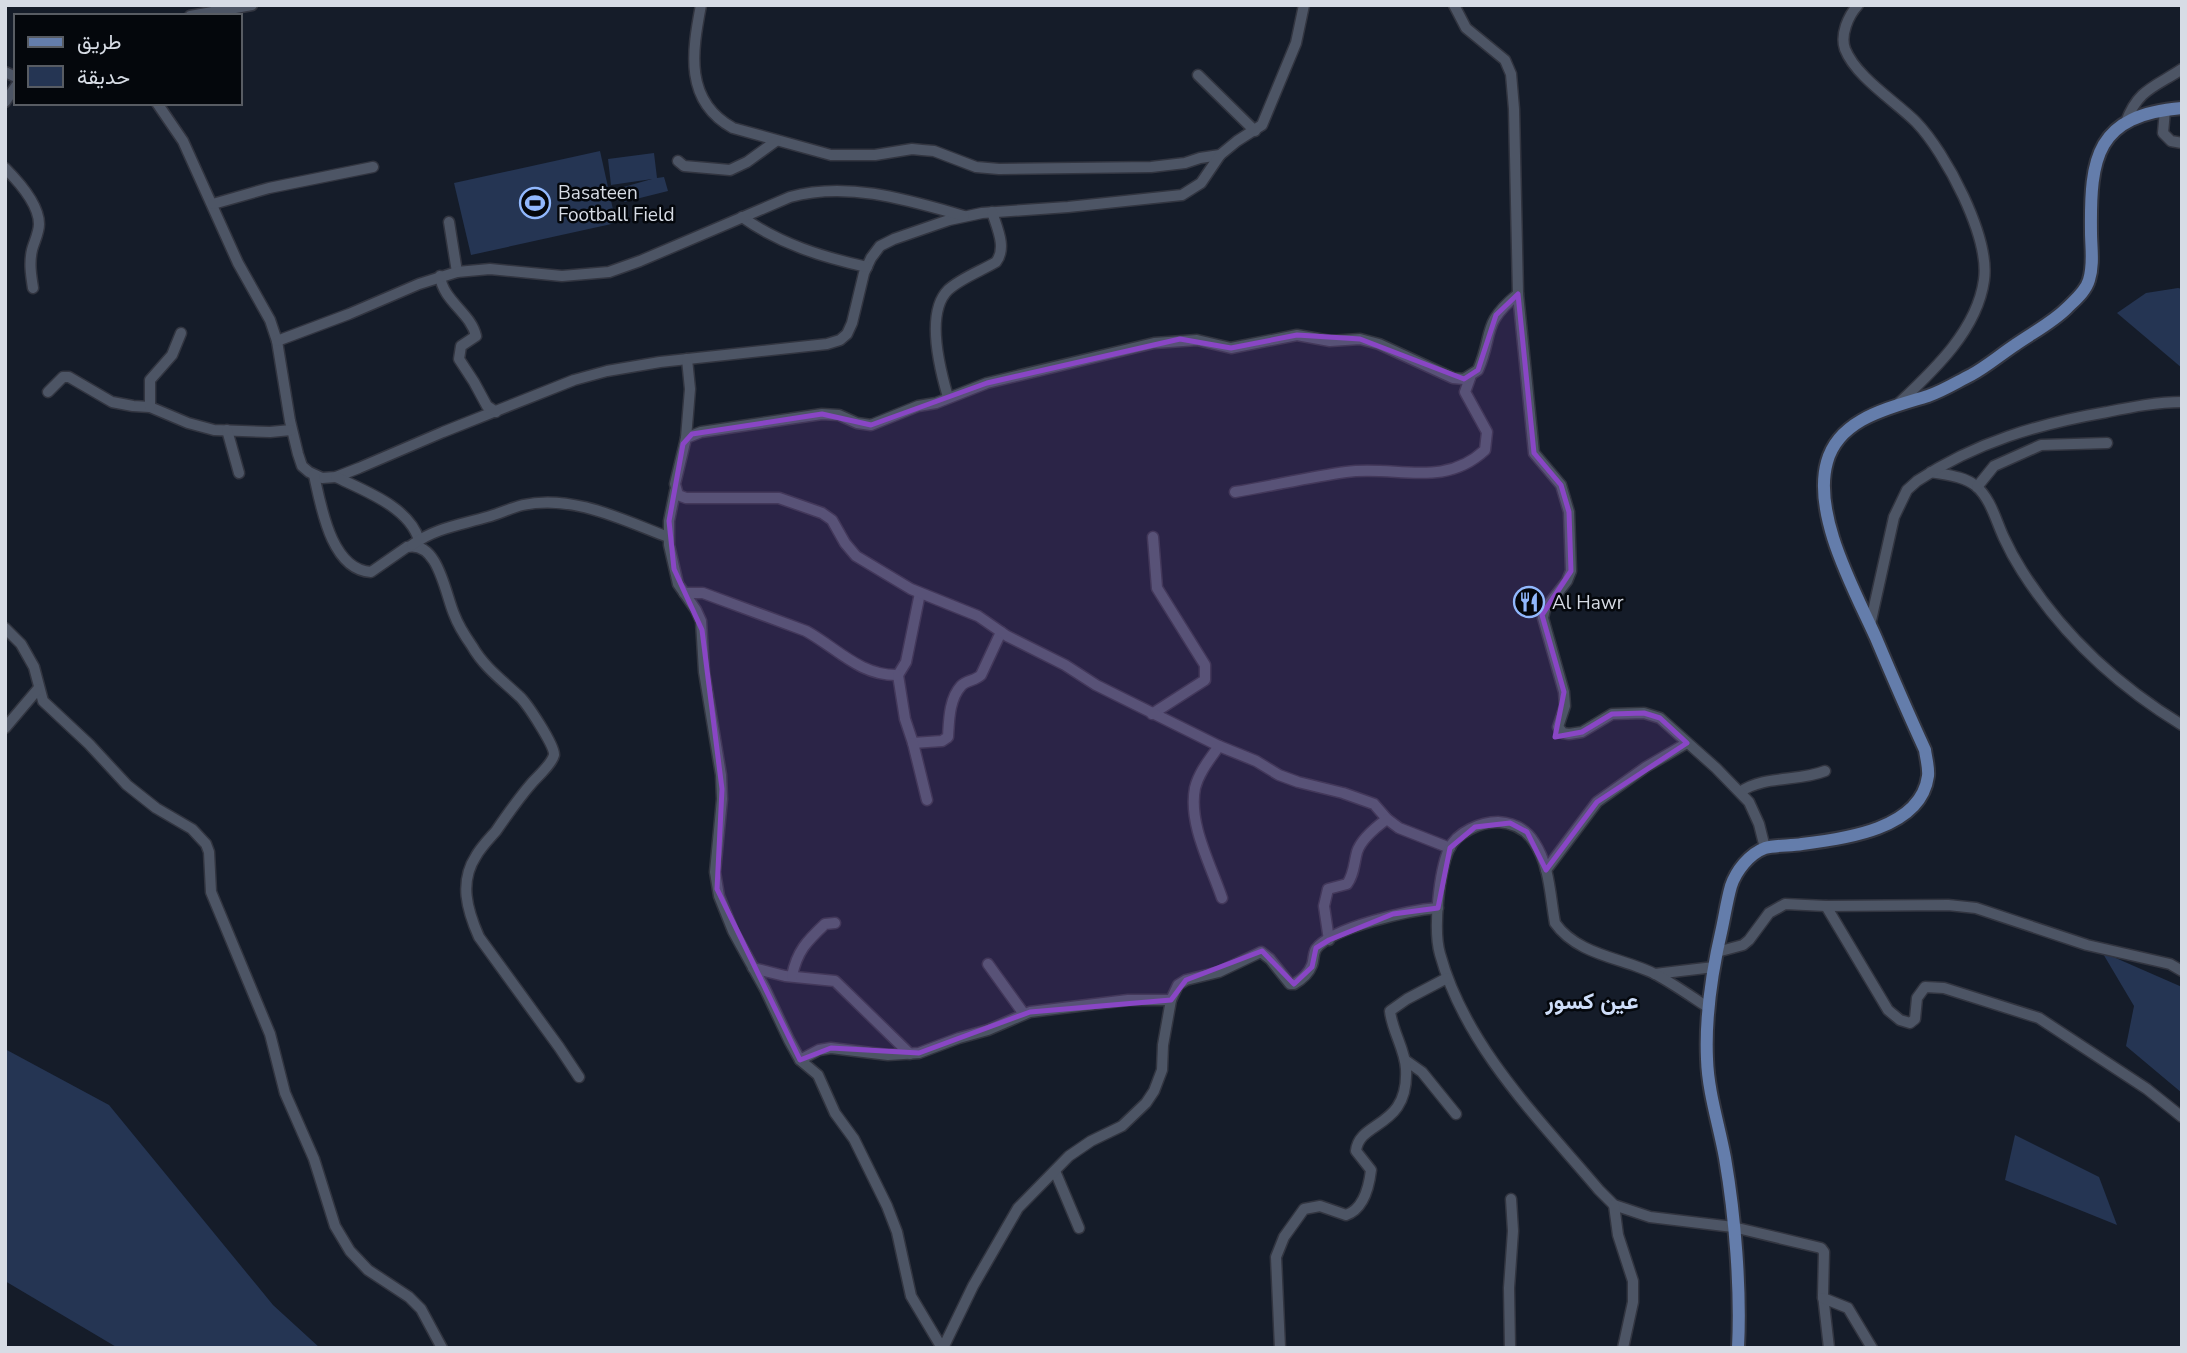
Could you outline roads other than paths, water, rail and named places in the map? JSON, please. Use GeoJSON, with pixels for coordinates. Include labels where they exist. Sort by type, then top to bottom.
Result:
{"type":"FeatureCollection","features":[{"type":"Feature","properties":{"kind":"main road"},"geometry":{"type":"LineString","coordinates":[[1738,1348],[1733,1227],[1725,1161],[1707,1062],[1714,967],[1731,885],[1747,860],[1765,848],[1834,839],[1883,827],[1908,812],[1924,789],[1928,776],[1925,750],[1853,587],[1828,519],[1824,481],[1831,448],[1840,436],[1860,421],[1896,405],[1931,395],[1974,373],[2059,316],[2089,282],[2092,262],[2090,204],[2095,164],[2101,147],[2111,132],[2126,122],[2165,110],[2182,108]]}},
{"type":"Feature","properties":{"kind":"street"},"geometry":{"type":"LineString","coordinates":[[201,14],[252,5]]}},
{"type":"Feature","properties":{"kind":"street"},"geometry":{"type":"LineString","coordinates":[[701,5],[694,70],[701,96],[722,122],[749,134],[840,156],[874,155],[912,149],[934,151],[976,167],[999,169],[1165,166],[1220,155]]}},
{"type":"Feature","properties":{"kind":"street"},"geometry":{"type":"LineString","coordinates":[[158,105],[183,141],[239,263],[270,320],[291,429],[302,466],[322,478],[336,477],[574,380],[607,370],[827,344],[840,340],[847,334],[852,323],[867,267],[880,246],[932,225],[992,212],[1182,195],[1201,183],[1220,155],[1262,125],[1291,57],[1304,5]]}},
{"type":"Feature","properties":{"kind":"street"},"geometry":{"type":"LineString","coordinates":[[1454,5],[1466,28],[1505,60],[1511,74],[1518,294],[1534,453],[1561,485],[1569,512],[1571,571],[1567,581],[1545,609],[1543,618],[1564,692],[1564,706],[1558,727],[1563,733],[1581,732],[1612,714],[1644,713],[1660,718],[1749,802],[1759,824],[1765,848]]}},
{"type":"Feature","properties":{"kind":"street"},"geometry":{"type":"LineString","coordinates":[[1858,5],[1847,21],[1844,47],[1852,61],[1870,81],[1916,123],[1937,150],[1958,186],[1981,240],[1984,260],[1984,281],[1978,302],[1951,351],[1932,373],[1896,405]]}},
{"type":"Feature","properties":{"kind":"street"},"geometry":{"type":"LineString","coordinates":[[2126,122],[2133,103],[2141,94],[2182,69]]}},
{"type":"Feature","properties":{"kind":"street"},"geometry":{"type":"LineString","coordinates":[[1198,75],[1255,131]]}},
{"type":"Feature","properties":{"kind":"street"},"geometry":{"type":"LineString","coordinates":[[2165,110],[2164,133],[2171,141],[2182,143]]}},
{"type":"Feature","properties":{"kind":"street"},"geometry":{"type":"LineString","coordinates":[[678,161],[684,166],[730,170],[747,162],[776,141]]}},
{"type":"Feature","properties":{"kind":"street"},"geometry":{"type":"LineString","coordinates":[[213,204],[269,188],[373,167]]}},
{"type":"Feature","properties":{"kind":"street"},"geometry":{"type":"LineString","coordinates":[[5,168],[18,182],[39,222],[30,261],[33,288]]}},
{"type":"Feature","properties":{"kind":"street"},"geometry":{"type":"LineString","coordinates":[[276,341],[324,325],[440,276],[457,272],[508,270],[562,276],[609,272],[807,192],[841,190],[870,193],[965,216]]}},
{"type":"Feature","properties":{"kind":"street"},"geometry":{"type":"LineString","coordinates":[[948,397],[937,347],[939,307],[949,290],[1000,257],[1000,241],[992,212]]}},
{"type":"Feature","properties":{"kind":"street"},"geometry":{"type":"LineString","coordinates":[[742,217],[773,237],[790,244],[867,267]]}},
{"type":"Feature","properties":{"kind":"street"},"geometry":{"type":"LineString","coordinates":[[449,222],[457,272]]}},
{"type":"Feature","properties":{"kind":"street"},"geometry":{"type":"LineString","coordinates":[[440,276],[441,283],[455,306],[474,327],[476,337],[461,346],[458,359],[487,406],[496,412]]}},
{"type":"Feature","properties":{"kind":"street"},"geometry":{"type":"LineString","coordinates":[[1235,492],[1349,471],[1439,473],[1462,467],[1474,460],[1485,450],[1487,432],[1465,391],[1470,378],[1480,365],[1490,326],[1496,314],[1518,294]]}},
{"type":"Feature","properties":{"kind":"street"},"geometry":{"type":"LineString","coordinates":[[150,407],[150,380],[172,355],[181,333]]}},
{"type":"Feature","properties":{"kind":"street"},"geometry":{"type":"LineString","coordinates":[[686,438],[701,432],[822,414],[839,415],[857,423],[871,425],[918,406],[936,403],[987,383],[1031,371],[1154,343],[1188,339],[1237,348],[1297,335],[1330,341],[1368,340],[1453,378],[1470,378]]}},
{"type":"Feature","properties":{"kind":"street"},"geometry":{"type":"LineString","coordinates":[[687,359],[690,389],[686,438],[678,464],[668,537],[674,569],[684,593],[701,621],[704,672],[721,775],[722,799],[715,872],[717,890],[733,931],[800,1060],[818,1075],[835,1114],[855,1139],[897,1232],[907,1283],[914,1303],[942,1348]]}},
{"type":"Feature","properties":{"kind":"street"},"geometry":{"type":"LineString","coordinates":[[48,392],[63,377],[69,377],[112,401],[150,407],[202,427],[247,432],[291,429]]}},
{"type":"Feature","properties":{"kind":"street"},"geometry":{"type":"LineString","coordinates":[[1870,625],[1900,502],[1907,490],[1931,472],[1991,441],[2050,423],[2150,404],[2182,402]]}},
{"type":"Feature","properties":{"kind":"street"},"geometry":{"type":"LineString","coordinates":[[227,430],[239,474]]}},
{"type":"Feature","properties":{"kind":"street"},"geometry":{"type":"LineString","coordinates":[[1977,487],[1994,466],[2041,445],[2107,443]]}},
{"type":"Feature","properties":{"kind":"street"},"geometry":{"type":"LineString","coordinates":[[1931,472],[1968,481],[1977,487],[1986,497],[2004,539],[2022,571],[2060,621],[2112,675],[2147,703],[2182,725]]}},
{"type":"Feature","properties":{"kind":"street"},"geometry":{"type":"LineString","coordinates":[[314,475],[324,519],[342,555],[354,568],[371,572],[407,547],[441,529],[524,505],[572,505],[668,537]]}},
{"type":"Feature","properties":{"kind":"street"},"geometry":{"type":"LineString","coordinates":[[336,477],[394,509],[416,527],[416,543],[440,570],[456,620],[476,654],[498,679],[525,702],[553,748],[552,759],[476,855],[469,870],[465,890],[471,918],[479,937],[579,1077]]}},
{"type":"Feature","properties":{"kind":"street"},"geometry":{"type":"LineString","coordinates":[[676,491],[678,495],[686,498],[779,498],[807,506],[832,520],[856,556],[920,593],[978,616],[1001,632],[1152,714],[1256,761],[1279,775],[1365,800],[1379,808],[1387,819],[1409,832],[1450,848]]}},
{"type":"Feature","properties":{"kind":"street"},"geometry":{"type":"LineString","coordinates":[[1152,714],[1205,680],[1205,664],[1157,587],[1153,537]]}},
{"type":"Feature","properties":{"kind":"street"},"geometry":{"type":"LineString","coordinates":[[684,593],[695,591],[715,596],[806,631],[846,660],[862,667],[876,673],[898,675]]}},
{"type":"Feature","properties":{"kind":"street"},"geometry":{"type":"LineString","coordinates":[[920,593],[906,662],[898,675],[907,726],[927,800]]}},
{"type":"Feature","properties":{"kind":"street"},"geometry":{"type":"LineString","coordinates":[[5,628],[21,644],[34,667],[43,701],[89,744],[127,785],[156,808],[192,829],[206,844],[209,852],[211,892],[270,1034],[285,1093],[314,1159],[335,1226],[350,1251],[368,1270],[409,1297],[421,1309],[442,1348]]}},
{"type":"Feature","properties":{"kind":"street"},"geometry":{"type":"LineString","coordinates":[[912,743],[942,741],[948,737],[948,717],[955,696],[964,683],[976,680],[981,675],[1001,632]]}},
{"type":"Feature","properties":{"kind":"street"},"geometry":{"type":"LineString","coordinates":[[5,728],[38,689]]}},
{"type":"Feature","properties":{"kind":"street"},"geometry":{"type":"LineString","coordinates":[[1546,870],[1597,802],[1646,767],[1687,743]]}},
{"type":"Feature","properties":{"kind":"street"},"geometry":{"type":"LineString","coordinates":[[1219,746],[1200,777],[1194,802],[1196,821],[1222,898]]}},
{"type":"Feature","properties":{"kind":"street"},"geometry":{"type":"LineString","coordinates":[[1740,792],[1748,786],[1807,777],[1825,771]]}},
{"type":"Feature","properties":{"kind":"street"},"geometry":{"type":"LineString","coordinates":[[1329,940],[1324,906],[1328,889],[1347,884],[1364,839],[1387,819]]}},
{"type":"Feature","properties":{"kind":"street"},"geometry":{"type":"LineString","coordinates":[[1709,1008],[1656,974],[1605,956],[1582,945],[1558,928],[1546,870],[1527,832],[1510,823],[1494,822],[1475,827],[1460,836],[1450,848],[1438,908],[1439,951],[1447,978],[1463,1014],[1490,1059],[1599,1191],[1614,1205],[1650,1217],[1733,1227],[1821,1248],[1825,1252],[1823,1298],[1829,1348]]}},
{"type":"Feature","properties":{"kind":"street"},"geometry":{"type":"LineString","coordinates":[[1717,952],[1743,945],[1778,905],[1962,906],[2087,945],[2170,964],[2182,971]]}},
{"type":"Feature","properties":{"kind":"street"},"geometry":{"type":"LineString","coordinates":[[1826,906],[1888,1010],[1900,1020],[1910,1023],[1915,1018],[1917,998],[1925,987],[1944,989],[2039,1018],[2147,1089],[2182,1117]]}},
{"type":"Feature","properties":{"kind":"street"},"geometry":{"type":"LineString","coordinates":[[942,1348],[973,1286],[1018,1208],[1077,1150],[1129,1120],[1154,1091],[1162,1070],[1163,1045],[1171,1000],[1178,985],[1186,980],[1219,972],[1261,952],[1290,984],[1294,984],[1311,967],[1316,950],[1329,940],[1355,927],[1393,915],[1438,908]]}},
{"type":"Feature","properties":{"kind":"street"},"geometry":{"type":"LineString","coordinates":[[792,976],[796,957],[810,938],[825,924],[835,923]]}},
{"type":"Feature","properties":{"kind":"street"},"geometry":{"type":"LineString","coordinates":[[988,964],[1024,1014]]}},
{"type":"Feature","properties":{"kind":"street"},"geometry":{"type":"LineString","coordinates":[[1656,974],[1714,967]]}},
{"type":"Feature","properties":{"kind":"street"},"geometry":{"type":"LineString","coordinates":[[753,968],[835,981],[910,1054]]}},
{"type":"Feature","properties":{"kind":"street"},"geometry":{"type":"LineString","coordinates":[[1280,1348],[1276,1257],[1284,1237],[1304,1209],[1320,1206],[1346,1215],[1358,1207],[1371,1170],[1356,1151],[1357,1145],[1366,1133],[1387,1121],[1402,1102],[1406,1076],[1405,1060],[1390,1011],[1447,978]]}},
{"type":"Feature","properties":{"kind":"street"},"geometry":{"type":"LineString","coordinates":[[800,1060],[819,1050],[831,1048],[888,1055],[910,1054],[988,1030],[1024,1014],[1059,1007],[1128,1000],[1171,1000]]}},
{"type":"Feature","properties":{"kind":"street"},"geometry":{"type":"LineString","coordinates":[[1405,1060],[1422,1072],[1455,1114]]}},
{"type":"Feature","properties":{"kind":"street"},"geometry":{"type":"LineString","coordinates":[[1055,1171],[1079,1228]]}},
{"type":"Feature","properties":{"kind":"street"},"geometry":{"type":"LineString","coordinates":[[1510,1348],[1508,1288],[1513,1231],[1511,1199]]}},
{"type":"Feature","properties":{"kind":"street"},"geometry":{"type":"LineString","coordinates":[[1614,1205],[1618,1235],[1633,1282],[1633,1302],[1623,1348]]}},
{"type":"Feature","properties":{"kind":"street"},"geometry":{"type":"LineString","coordinates":[[1823,1298],[1848,1308],[1872,1348]]}},
{"type":"Feature","properties":{"kind":"place","name":"Basateen Football Field"},"geometry":{"type":"Point","coordinates":[535,203]}},
{"type":"Feature","properties":{"kind":"place","name":"Al Hawr"},"geometry":{"type":"Point","coordinates":[1529,602]}},
{"type":"Feature","properties":{"kind":"district","name":"عين كسور"},"geometry":{"type":"Point","coordinates":[1592,1001]}}]}
